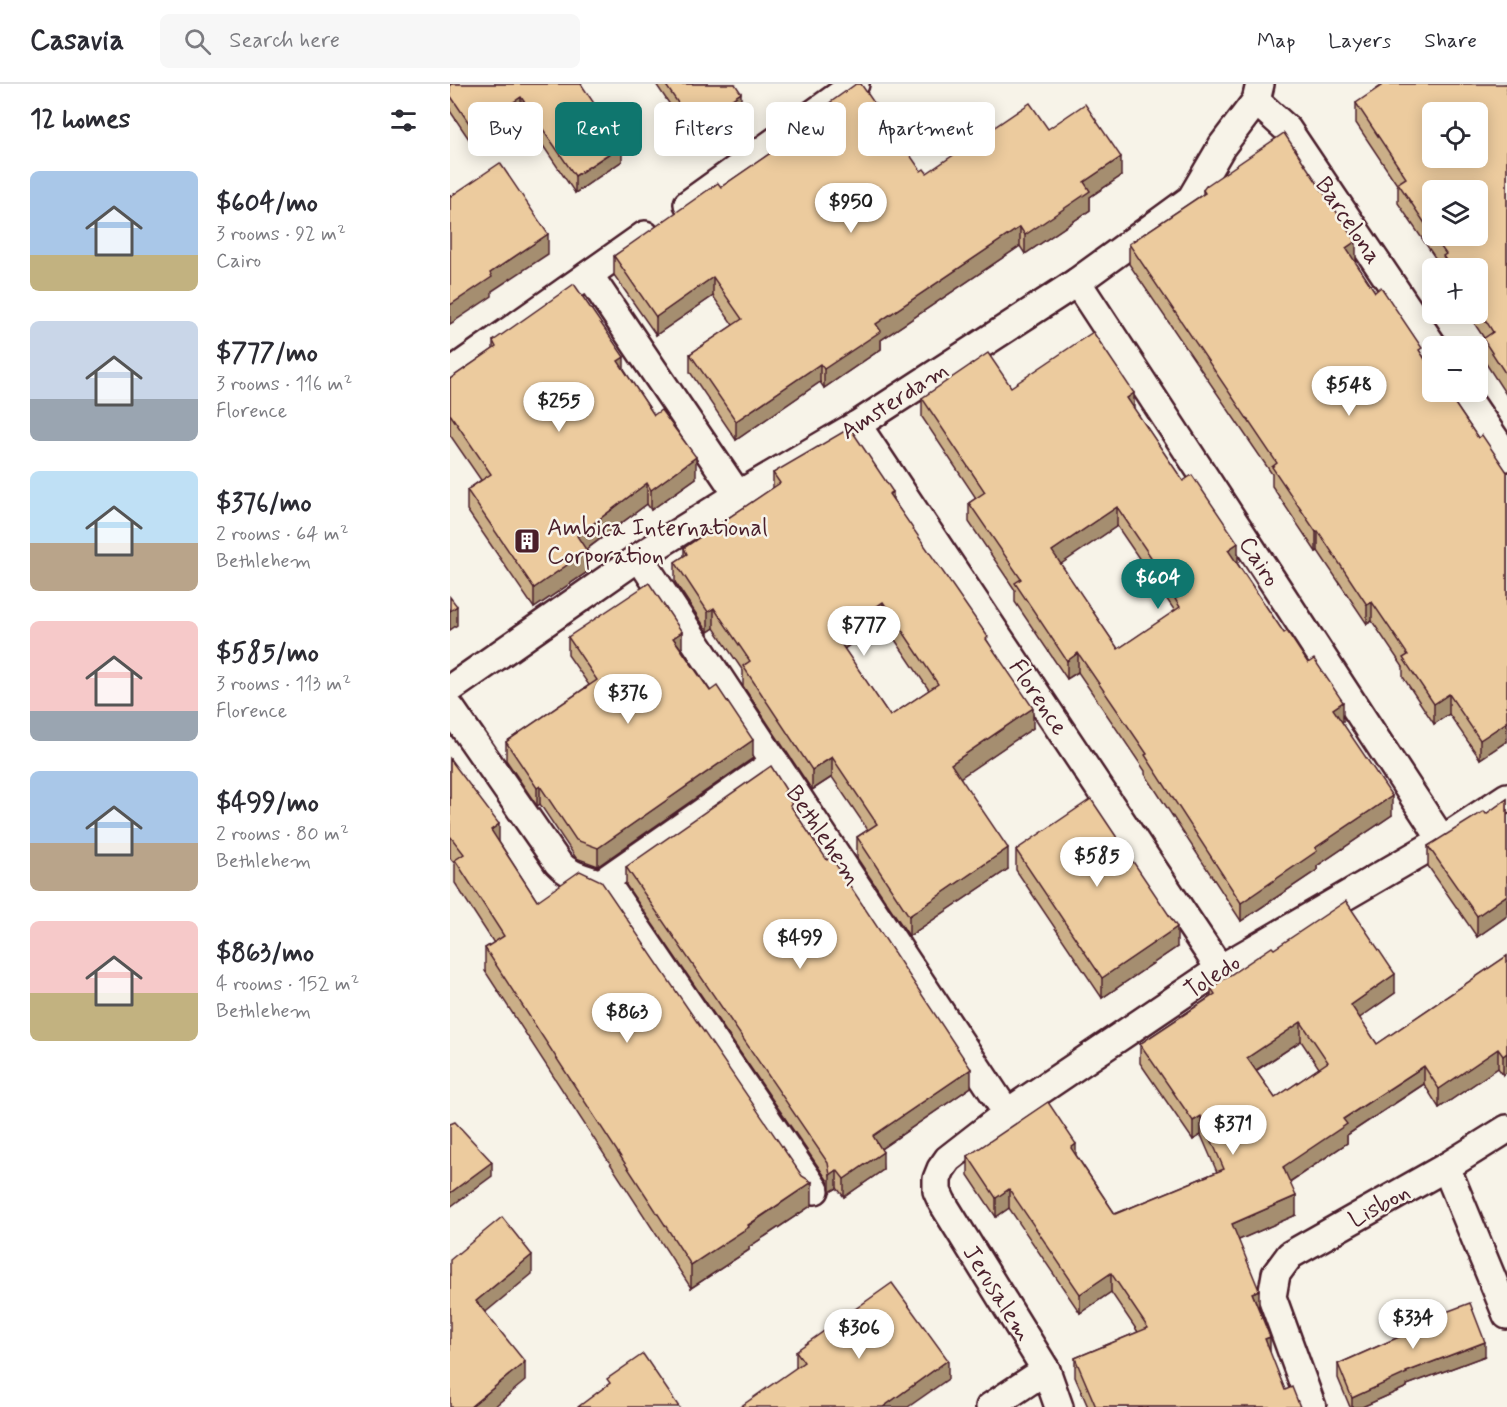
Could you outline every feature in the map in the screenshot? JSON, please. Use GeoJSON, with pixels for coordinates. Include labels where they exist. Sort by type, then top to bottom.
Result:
{"type":"FeatureCollection","features":[{"type":"Feature","properties":{"kind":"street"},"geometry":{"type":"LineString","coordinates":[[450,373],[855,84]]}},
{"type":"Feature","properties":{"kind":"street","name":"Amsterdam"},"geometry":{"type":"LineString","coordinates":[[450,689],[639,558],[738,495],[857,425],[1077,282],[1191,199],[1222,146],[1258,92]]}},
{"type":"Feature","properties":{"kind":"street","name":"Barcelona"},"geometry":{"type":"LineString","coordinates":[[1258,92],[1287,129],[1426,336]]}},
{"type":"Feature","properties":{"kind":"street"},"geometry":{"type":"LineString","coordinates":[[589,275],[738,495]]}},
{"type":"Feature","properties":{"kind":"street","name":"Cairo"},"geometry":{"type":"LineString","coordinates":[[1077,282],[1442,840]]}},
{"type":"Feature","properties":{"kind":"street"},"geometry":{"type":"LineString","coordinates":[[1470,402],[1507,457]]}},
{"type":"Feature","properties":{"kind":"street","name":"Florence"},"geometry":{"type":"LineString","coordinates":[[857,425],[1220,969]]}},
{"type":"Feature","properties":{"kind":"street","name":"Bethlehem"},"geometry":{"type":"LineString","coordinates":[[639,558],[1007,1113]]}},
{"type":"Feature","properties":{"kind":"street"},"geometry":{"type":"LineString","coordinates":[[451,709],[558,863],[576,877],[596,881],[613,893],[815,1190]]}},
{"type":"Feature","properties":{"kind":"street"},"geometry":{"type":"LineString","coordinates":[[601,884],[775,762]]}},
{"type":"Feature","properties":{"kind":"street","name":"Toledo"},"geometry":{"type":"LineString","coordinates":[[937,1179],[948,1159],[1007,1113],[1220,969],[1442,840],[1507,797]]}},
{"type":"Feature","properties":{"kind":"street","name":"Lisbon"},"geometry":{"type":"LineString","coordinates":[[1312,1407],[1272,1298],[1276,1274],[1290,1255],[1446,1167],[1507,1129]]}},
{"type":"Feature","properties":{"kind":"street"},"geometry":{"type":"LineString","coordinates":[[1446,1167],[1507,1315]]}},
{"type":"Feature","properties":{"kind":"street","name":"Jerusalem"},"geometry":{"type":"LineString","coordinates":[[937,1179],[937,1191],[942,1202],[1046,1370],[1059,1407]]}},
{"type":"Feature","properties":{"kind":"street"},"geometry":{"type":"LineString","coordinates":[[990,1407],[1046,1370]]}},
{"type":"Feature","properties":{"kind":"building"},"geometry":{"type":"Polygon","coordinates":[[[450,84],[581,84],[593,102],[555,102],[555,147],[543,129],[543,102],[524,102],[521,97],[514,102],[468,102],[468,122],[450,95],[450,84]]]}},
{"type":"Feature","properties":{"kind":"building"},"geometry":{"type":"Polygon","coordinates":[[[665,84],[735,84],[741,93],[728,102],[677,102],[665,84]]]}},
{"type":"Feature","properties":{"kind":"building"},"geometry":{"type":"Polygon","coordinates":[[[856,84],[861,84],[873,102],[858,102],[858,156],[911,156],[921,171],[924,169],[927,173],[952,156],[995,156],[995,127],[1030,103],[1048,129],[1085,104],[1121,157],[1084,182],[1090,191],[1025,235],[1020,227],[876,324],[881,331],[824,369],[820,364],[736,421],[690,354],[742,319],[713,277],[656,317],[614,256],[718,183],[721,187],[766,156],[846,156],[846,102],[831,102],[856,84]]]}},
{"type":"Feature","properties":{"kind":"building"},"geometry":{"type":"Polygon","coordinates":[[[1384,84],[1507,84],[1507,376],[1488,347],[1487,336],[1493,332],[1488,324],[1488,258],[1444,258],[1443,256],[1446,254],[1440,246],[1488,246],[1488,180],[1422,180],[1422,219],[1398,183],[1406,178],[1356,103],[1384,84]]]}},
{"type":"Feature","properties":{"kind":"building"},"geometry":{"type":"Polygon","coordinates":[[[1284,133],[1356,241],[1346,248],[1375,292],[1381,287],[1422,348],[1419,350],[1422,355],[1422,402],[1454,402],[1478,438],[1482,435],[1507,472],[1507,722],[1480,740],[1449,694],[1434,704],[1403,658],[1408,655],[1372,602],[1367,605],[1318,531],[1316,532],[1272,467],[1277,463],[1129,244],[1205,193],[1203,190],[1284,133]]]}},
{"type":"Feature","properties":{"kind":"building"},"geometry":{"type":"Polygon","coordinates":[[[561,156],[605,156],[575,176],[561,156]]]}},
{"type":"Feature","properties":{"kind":"building"},"geometry":{"type":"Polygon","coordinates":[[[500,163],[548,234],[490,273],[492,277],[450,305],[450,195],[500,163]]]}},
{"type":"Feature","properties":{"kind":"building"},"geometry":{"type":"Polygon","coordinates":[[[574,284],[624,357],[618,361],[654,415],[661,410],[696,457],[651,490],[647,483],[577,536],[587,551],[534,588],[467,490],[491,474],[450,414],[450,379],[496,347],[493,341],[574,284]]]}},
{"type":"Feature","properties":{"kind":"building"},"geometry":{"type":"Polygon","coordinates":[[[1093,332],[1134,393],[1127,398],[1183,481],[1192,475],[1238,543],[1228,550],[1284,633],[1287,631],[1308,663],[1314,659],[1343,702],[1333,709],[1392,796],[1315,848],[1317,851],[1241,903],[1145,755],[1147,754],[1078,653],[1067,661],[1015,583],[1021,579],[969,503],[985,492],[922,398],[988,353],[1011,387],[1093,332]],[[1117,507],[1052,551],[1118,649],[1180,607],[1175,599],[1178,597],[1117,507]]]}},
{"type":"Feature","properties":{"kind":"building"},"geometry":{"type":"Polygon","coordinates":[[[850,428],[893,492],[889,494],[988,637],[986,639],[1033,708],[951,764],[1008,848],[909,916],[857,837],[877,824],[832,757],[812,770],[743,666],[750,661],[714,608],[708,612],[675,562],[687,554],[684,548],[780,483],[773,473],[850,428]],[[883,602],[835,635],[890,716],[938,684],[883,602]]]}},
{"type":"Feature","properties":{"kind":"building"},"geometry":{"type":"Polygon","coordinates":[[[649,583],[682,632],[673,638],[710,691],[717,686],[753,740],[598,848],[576,840],[540,786],[537,788],[506,742],[597,680],[568,637],[649,583]]]}},
{"type":"Feature","properties":{"kind":"building"},"geometry":{"type":"Polygon","coordinates":[[[450,597],[457,606],[450,611],[450,597]]]}},
{"type":"Feature","properties":{"kind":"building"},"geometry":{"type":"Polygon","coordinates":[[[450,759],[499,824],[491,830],[537,901],[580,871],[601,881],[802,1176],[812,1182],[691,1265],[485,948],[504,936],[455,860],[464,854],[450,836],[450,759]]]}},
{"type":"Feature","properties":{"kind":"building"},"geometry":{"type":"Polygon","coordinates":[[[771,766],[786,790],[784,792],[792,804],[790,805],[827,860],[831,857],[971,1069],[873,1136],[883,1152],[844,1179],[837,1170],[830,1175],[828,1163],[626,867],[771,766]]]}},
{"type":"Feature","properties":{"kind":"building"},"geometry":{"type":"Polygon","coordinates":[[[1091,799],[1177,927],[1102,978],[1016,850],[1091,799]]]}},
{"type":"Feature","properties":{"kind":"building"},"geometry":{"type":"Polygon","coordinates":[[[1507,799],[1507,895],[1477,916],[1428,846],[1484,811],[1486,814],[1507,799]]]}},
{"type":"Feature","properties":{"kind":"building"},"geometry":{"type":"Polygon","coordinates":[[[1346,901],[1395,974],[1351,1005],[1377,1044],[1507,956],[1507,1053],[1503,1056],[1498,1049],[1439,1089],[1424,1066],[1343,1119],[1347,1124],[1283,1167],[1296,1196],[1232,1224],[1259,1290],[1252,1293],[1270,1337],[1265,1339],[1285,1390],[1292,1387],[1300,1407],[1096,1407],[1075,1358],[1148,1328],[1111,1273],[1080,1294],[1009,1189],[996,1198],[968,1156],[1048,1102],[1076,1144],[1071,1148],[1115,1214],[1224,1169],[1201,1116],[1193,1121],[1140,1044],[1215,994],[1211,988],[1272,947],[1274,949],[1346,901]],[[1301,1022],[1247,1058],[1275,1098],[1328,1062],[1301,1022]]]}},
{"type":"Feature","properties":{"kind":"building"},"geometry":{"type":"Polygon","coordinates":[[[455,1122],[492,1162],[450,1193],[450,1124],[455,1122]]]}},
{"type":"Feature","properties":{"kind":"building"},"geometry":{"type":"Polygon","coordinates":[[[502,1217],[532,1255],[476,1301],[525,1362],[470,1407],[450,1407],[450,1260],[502,1217]]]}},
{"type":"Feature","properties":{"kind":"building"},"geometry":{"type":"Polygon","coordinates":[[[892,1283],[948,1360],[883,1407],[740,1407],[804,1362],[796,1351],[892,1283]]]}},
{"type":"Feature","properties":{"kind":"building"},"geometry":{"type":"Polygon","coordinates":[[[1470,1303],[1485,1342],[1406,1372],[1352,1398],[1338,1364],[1408,1333],[1406,1327],[1470,1303]]]}},
{"type":"Feature","properties":{"kind":"building"},"geometry":{"type":"Polygon","coordinates":[[[643,1354],[679,1407],[578,1407],[610,1383],[607,1379],[643,1354]]]}},
{"type":"Feature","properties":{"kind":"place","name":"Ambica International Corporation"},"geometry":{"type":"Point","coordinates":[527,541]}}]}
